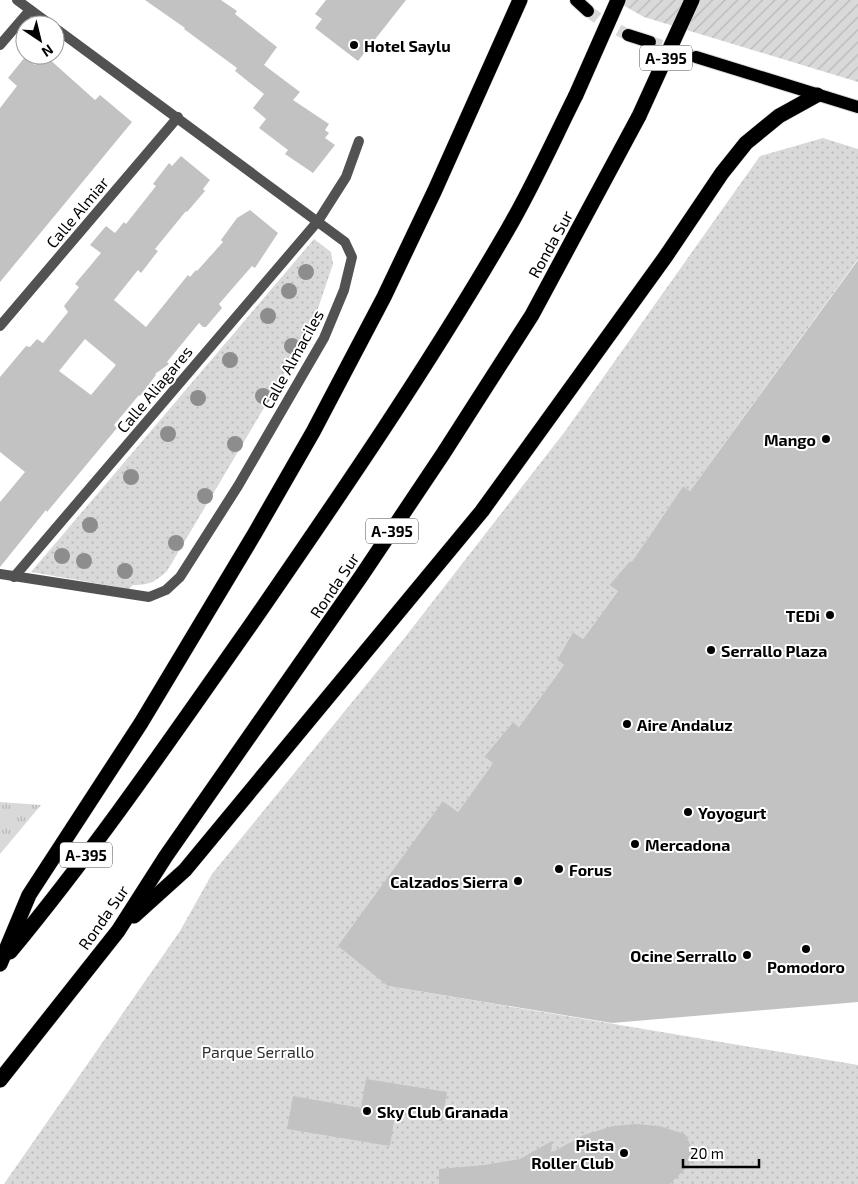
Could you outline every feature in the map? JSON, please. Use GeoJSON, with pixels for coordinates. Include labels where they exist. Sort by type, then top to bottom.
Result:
{"type":"FeatureCollection","features":[{"type":"Feature","properties":{"kind":"highway"},"geometry":{"type":"LineString","coordinates":[[0,964],[29,894],[141,723],[313,432],[384,298],[435,190],[520,0]]}},
{"type":"Feature","properties":{"kind":"highway","name":"A-395"},"geometry":{"type":"LineString","coordinates":[[0,964],[48,906],[157,759],[310,538],[428,362],[510,226],[576,95],[618,0]]}},
{"type":"Feature","properties":{"kind":"highway","name":"Ronda Sur"},"geometry":{"type":"LineString","coordinates":[[0,1080],[118,931],[166,856],[362,575],[532,315],[639,116],[692,0]]}},
{"type":"Feature","properties":{"kind":"highway"},"geometry":{"type":"LineString","coordinates":[[118,931],[185,870],[482,511],[666,256],[722,173],[746,143],[779,116],[817,95]]}},
{"type":"Feature","properties":{"kind":"main road"},"geometry":{"type":"LineString","coordinates":[[576,0],[588,11]]}},
{"type":"Feature","properties":{"kind":"main road"},"geometry":{"type":"LineString","coordinates":[[628,35],[650,42]]}},
{"type":"Feature","properties":{"kind":"main road"},"geometry":{"type":"LineString","coordinates":[[696,57],[858,107]]}},
{"type":"Feature","properties":{"kind":"street"},"geometry":{"type":"LineString","coordinates":[[17,0],[37,15]]}},
{"type":"Feature","properties":{"kind":"street"},"geometry":{"type":"LineString","coordinates":[[0,45],[30,10]]}},
{"type":"Feature","properties":{"kind":"street","name":"Calle Almaciles"},"geometry":{"type":"LineString","coordinates":[[0,574],[149,597],[166,590],[180,577],[238,486],[324,338],[344,290],[352,257],[345,242],[318,221],[65,35]]}},
{"type":"Feature","properties":{"kind":"street","name":"Calle Almiar"},"geometry":{"type":"LineString","coordinates":[[0,326],[178,117]]}},
{"type":"Feature","properties":{"kind":"street","name":"Calle Aliagares"},"geometry":{"type":"LineString","coordinates":[[14,577],[318,221],[346,178],[359,141]]}},
{"type":"Feature","properties":{"kind":"green space"},"geometry":{"type":"Polygon","coordinates":[[[614,0],[858,0],[858,82],[644,17],[614,0]]]}},
{"type":"Feature","properties":{"kind":"green space","name":"Parque Serrallo"},"geometry":{"type":"Polygon","coordinates":[[[823,138],[858,149],[858,259],[690,491],[683,486],[648,538],[636,565],[630,561],[609,585],[618,591],[583,639],[573,632],[557,660],[564,665],[519,727],[513,722],[484,757],[493,763],[458,812],[443,801],[388,986],[858,1065],[858,1184],[4,1184],[180,931],[212,874],[406,636],[566,430],[760,156],[823,138]]]}},
{"type":"Feature","properties":{"kind":"green space"},"geometry":{"type":"Polygon","coordinates":[[[314,239],[331,252],[333,264],[311,329],[167,571],[152,582],[133,585],[129,589],[31,572],[314,239]]]}},
{"type":"Feature","properties":{"kind":"green space"},"geometry":{"type":"Polygon","coordinates":[[[0,802],[41,805],[0,854],[0,802]]]}},
{"type":"Feature","properties":{"kind":"building"},"geometry":{"type":"Polygon","coordinates":[[[145,0],[221,0],[237,11],[235,14],[277,47],[264,65],[300,92],[293,100],[329,124],[325,130],[329,133],[325,138],[335,145],[313,173],[285,154],[288,150],[259,128],[266,119],[253,108],[264,94],[235,71],[237,68],[145,0]]]}},
{"type":"Feature","properties":{"kind":"building","name":"Hotel Saylu"},"geometry":{"type":"Polygon","coordinates":[[[326,0],[406,0],[358,61],[315,28],[322,19],[315,14],[326,0]]]}},
{"type":"Feature","properties":{"kind":"building"},"geometry":{"type":"Polygon","coordinates":[[[19,65],[56,65],[95,100],[100,95],[132,122],[0,282],[0,108],[17,86],[8,78],[19,65]]]}},
{"type":"Feature","properties":{"kind":"building"},"geometry":{"type":"Polygon","coordinates":[[[181,156],[210,180],[203,189],[205,191],[155,249],[158,251],[141,273],[138,270],[114,300],[146,327],[188,275],[190,277],[197,271],[223,242],[221,240],[237,218],[250,210],[278,233],[255,268],[252,266],[219,304],[222,308],[206,327],[199,323],[167,362],[169,364],[155,374],[140,396],[114,425],[117,428],[47,512],[46,510],[0,567],[0,502],[25,472],[0,452],[0,377],[26,346],[30,347],[37,339],[43,343],[68,312],[64,306],[79,287],[75,284],[101,253],[90,245],[106,226],[115,233],[124,222],[126,224],[156,186],[153,184],[169,163],[172,166],[181,156]],[[85,339],[59,371],[91,395],[116,365],[85,339]]]}},
{"type":"Feature","properties":{"kind":"building","name":"Serrallo Plaza"},"geometry":{"type":"Polygon","coordinates":[[[858,260],[858,1002],[612,1023],[388,986],[338,946],[443,801],[458,812],[493,763],[484,757],[513,722],[519,727],[564,665],[557,660],[573,632],[583,639],[618,591],[609,585],[630,561],[632,562],[683,486],[690,491],[858,260]]]}},
{"type":"Feature","properties":{"kind":"building","name":"Sky Club Granada"},"geometry":{"type":"Polygon","coordinates":[[[366,1079],[447,1092],[442,1121],[395,1114],[390,1146],[287,1129],[293,1096],[361,1108],[366,1079]]]}},
{"type":"Feature","properties":{"kind":"building","name":"Pista Roller Club"},"geometry":{"type":"Polygon","coordinates":[[[636,1124],[659,1126],[685,1134],[692,1148],[690,1164],[670,1184],[439,1184],[439,1169],[485,1165],[520,1159],[552,1141],[551,1153],[584,1135],[613,1126],[636,1124]]]}},
{"type":"Feature","properties":{"kind":"tunnel"},"geometry":{"type":"LineString","coordinates":[[588,11],[600,20],[628,35]]}},
{"type":"Feature","properties":{"kind":"tunnel"},"geometry":{"type":"LineString","coordinates":[[650,42],[696,57]]}},
{"type":"Feature","properties":{"kind":"place","name":"Hotel Saylu"},"geometry":{"type":"Point","coordinates":[354,45]}},
{"type":"Feature","properties":{"kind":"place","name":"Mango"},"geometry":{"type":"Point","coordinates":[826,439]}},
{"type":"Feature","properties":{"kind":"place","name":"TEDi"},"geometry":{"type":"Point","coordinates":[830,615]}},
{"type":"Feature","properties":{"kind":"place","name":"Serrallo Plaza"},"geometry":{"type":"Point","coordinates":[711,650]}},
{"type":"Feature","properties":{"kind":"place","name":"Aire Andaluz"},"geometry":{"type":"Point","coordinates":[627,724]}},
{"type":"Feature","properties":{"kind":"place","name":"Yoyogurt"},"geometry":{"type":"Point","coordinates":[688,812]}},
{"type":"Feature","properties":{"kind":"place","name":"Mercadona"},"geometry":{"type":"Point","coordinates":[635,844]}},
{"type":"Feature","properties":{"kind":"place","name":"Forus"},"geometry":{"type":"Point","coordinates":[559,869]}},
{"type":"Feature","properties":{"kind":"place","name":"Calzados Sierra"},"geometry":{"type":"Point","coordinates":[518,881]}},
{"type":"Feature","properties":{"kind":"place","name":"Pomodoro"},"geometry":{"type":"Point","coordinates":[806,949]}},
{"type":"Feature","properties":{"kind":"place","name":"Ocine Serrallo"},"geometry":{"type":"Point","coordinates":[747,955]}},
{"type":"Feature","properties":{"kind":"place","name":"Sky Club Granada"},"geometry":{"type":"Point","coordinates":[367,1111]}},
{"type":"Feature","properties":{"kind":"place","name":"Pista Roller Club"},"geometry":{"type":"Point","coordinates":[624,1153]}}]}
